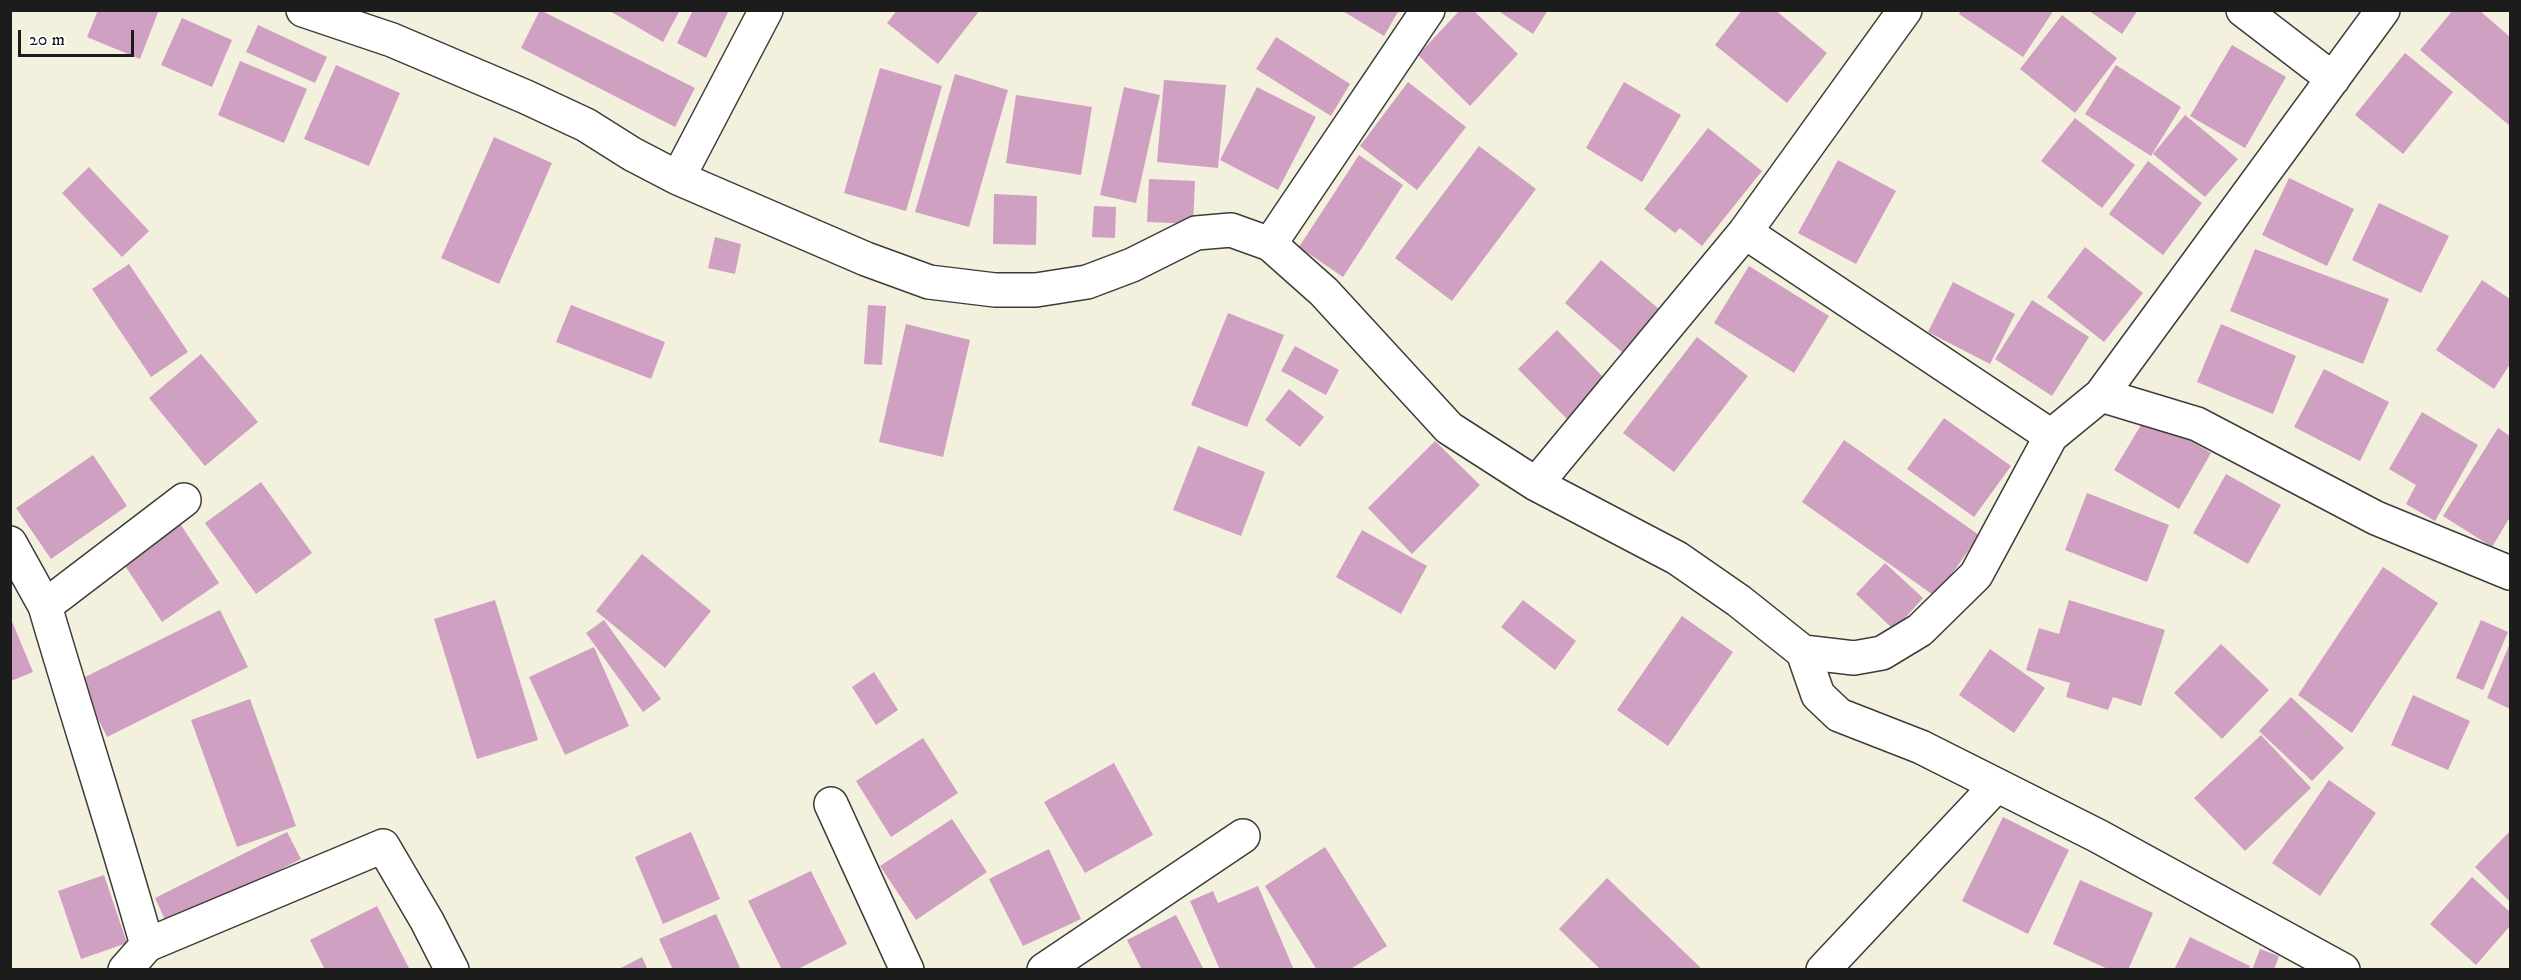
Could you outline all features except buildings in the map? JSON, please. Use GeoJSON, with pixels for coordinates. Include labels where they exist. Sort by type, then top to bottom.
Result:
{"type":"FeatureCollection","features":[{"type":"Feature","properties":{"kind":"street"},"geometry":{"type":"LineString","coordinates":[[678,178],[766,10]]}},
{"type":"Feature","properties":{"kind":"street"},"geometry":{"type":"LineString","coordinates":[[1270,244],[1428,10]]}},
{"type":"Feature","properties":{"kind":"street"},"geometry":{"type":"LineString","coordinates":[[1536,484],[1745,232],[1905,10]]}},
{"type":"Feature","properties":{"kind":"street"},"geometry":{"type":"LineString","coordinates":[[2243,10],[2332,79]]}},
{"type":"Feature","properties":{"kind":"street"},"geometry":{"type":"LineString","coordinates":[[1803,652],[1854,658],[1882,652],[1920,630],[1976,575],[2051,436],[2101,395],[2383,10]]}},
{"type":"Feature","properties":{"kind":"street"},"geometry":{"type":"LineString","coordinates":[[313,12],[392,40],[526,97],[586,125],[632,154],[678,178],[866,260],[929,282],[984,288],[1036,290],[1087,282],[1132,265],[1196,233],[1231,230],[1270,244],[1324,292],[1449,428],[1536,484],[1677,558],[1739,600],[1803,652],[1818,695],[1839,715],[1921,747],[2109,842],[2343,969]]}},
{"type":"Feature","properties":{"kind":"street"},"geometry":{"type":"LineString","coordinates":[[1745,232],[2051,436]]}},
{"type":"Feature","properties":{"kind":"street"},"geometry":{"type":"LineString","coordinates":[[2101,395],[2197,424],[2376,518],[2511,573]]}},
{"type":"Feature","properties":{"kind":"street"},"geometry":{"type":"LineString","coordinates":[[45,606],[184,500]]}},
{"type":"Feature","properties":{"kind":"street"},"geometry":{"type":"LineString","coordinates":[[10,543],[45,606],[80,727],[118,842],[147,945]]}},
{"type":"Feature","properties":{"kind":"street"},"geometry":{"type":"LineString","coordinates":[[1823,969],[1996,786]]}},
{"type":"Feature","properties":{"kind":"street"},"geometry":{"type":"LineString","coordinates":[[831,804],[907,969]]}},
{"type":"Feature","properties":{"kind":"street"},"geometry":{"type":"LineString","coordinates":[[1044,969],[1243,836]]}},
{"type":"Feature","properties":{"kind":"street"},"geometry":{"type":"LineString","coordinates":[[125,969],[147,945],[383,846],[452,969]]}}]}
